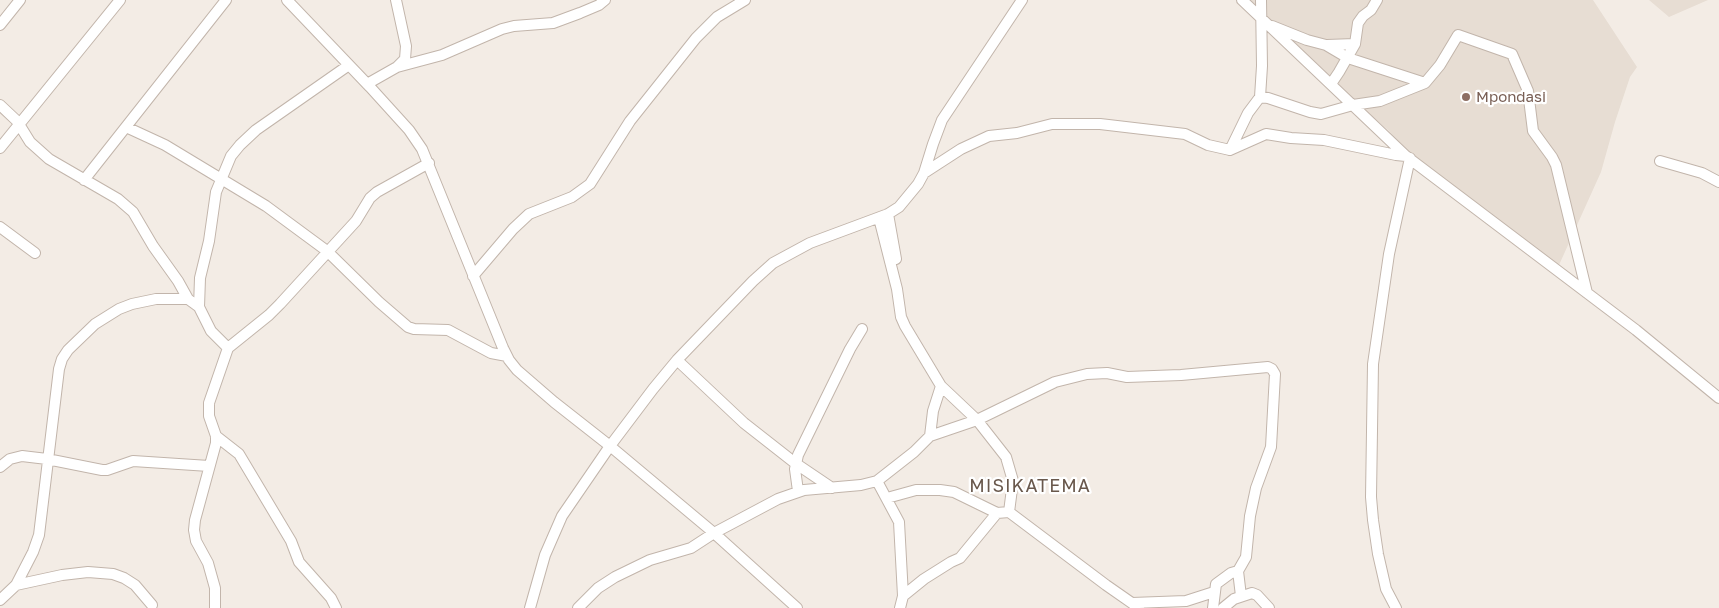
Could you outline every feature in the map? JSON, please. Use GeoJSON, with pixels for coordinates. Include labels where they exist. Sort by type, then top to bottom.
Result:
{"type":"FeatureCollection","features":[{"type":"Feature","properties":{"kind":"street"},"geometry":{"type":"LineString","coordinates":[[0,25],[20,0]]}},
{"type":"Feature","properties":{"kind":"street"},"geometry":{"type":"LineString","coordinates":[[0,148],[120,0]]}},
{"type":"Feature","properties":{"kind":"street"},"geometry":{"type":"LineString","coordinates":[[84,180],[226,0]]}},
{"type":"Feature","properties":{"kind":"street"},"geometry":{"type":"LineString","coordinates":[[287,0],[409,130],[422,149],[507,356],[517,370],[714,533],[797,608]]}},
{"type":"Feature","properties":{"kind":"street"},"geometry":{"type":"LineString","coordinates":[[396,0],[406,52],[405,59],[397,67]]}},
{"type":"Feature","properties":{"kind":"street"},"geometry":{"type":"LineString","coordinates":[[367,84],[397,67],[442,55],[502,29],[514,26],[553,23],[599,5],[605,0]]}},
{"type":"Feature","properties":{"kind":"street"},"geometry":{"type":"LineString","coordinates":[[473,276],[522,220],[537,211],[572,197],[590,184],[630,120],[696,38],[717,17],[745,0]]}},
{"type":"Feature","properties":{"kind":"street"},"geometry":{"type":"LineString","coordinates":[[530,608],[545,555],[562,516],[652,389],[677,360],[773,262],[810,243],[884,216],[899,207],[924,173],[932,144],[942,120],[1022,0]]}},
{"type":"Feature","properties":{"kind":"street"},"geometry":{"type":"LineString","coordinates":[[1242,0],[1408,157],[1636,330],[1719,398]]}},
{"type":"Feature","properties":{"kind":"street"},"geometry":{"type":"LineString","coordinates":[[1230,150],[1248,113],[1260,97],[1262,66],[1261,0]]}},
{"type":"Feature","properties":{"kind":"street"},"geometry":{"type":"LineString","coordinates":[[1331,84],[1356,44],[1358,23],[1363,16],[1372,10],[1377,0]]}},
{"type":"Feature","properties":{"kind":"street"},"geometry":{"type":"LineString","coordinates":[[1269,25],[1307,40],[1326,45],[1348,58],[1425,83]]}},
{"type":"Feature","properties":{"kind":"street"},"geometry":{"type":"LineString","coordinates":[[1260,97],[1321,114],[1392,97],[1425,83],[1440,65],[1458,35],[1508,51],[1514,57],[1528,91],[1533,131],[1556,165],[1588,293]]}},
{"type":"Feature","properties":{"kind":"street"},"geometry":{"type":"LineString","coordinates":[[1326,45],[1356,44]]}},
{"type":"Feature","properties":{"kind":"street"},"geometry":{"type":"LineString","coordinates":[[228,348],[211,331],[199,306],[200,278],[220,179],[240,145],[256,130],[349,65]]}},
{"type":"Feature","properties":{"kind":"street"},"geometry":{"type":"LineString","coordinates":[[0,105],[30,142],[41,152],[59,165],[118,200],[133,212],[188,299],[199,306]]}},
{"type":"Feature","properties":{"kind":"street"},"geometry":{"type":"LineString","coordinates":[[924,173],[961,149],[989,136],[1017,133],[1052,124],[1100,124],[1185,134],[1208,145],[1230,150],[1266,134],[1324,140],[1408,157]]}},
{"type":"Feature","properties":{"kind":"street"},"geometry":{"type":"LineString","coordinates":[[126,127],[165,145],[266,206],[327,251],[379,302],[408,327],[414,329],[448,330],[491,353],[507,356]]}},
{"type":"Feature","properties":{"kind":"street"},"geometry":{"type":"LineString","coordinates":[[1396,608],[1386,590],[1378,554],[1371,497],[1373,364],[1389,254],[1408,157]]}},
{"type":"Feature","properties":{"kind":"street"},"geometry":{"type":"LineString","coordinates":[[1660,161],[1702,173],[1719,182]]}},
{"type":"Feature","properties":{"kind":"street"},"geometry":{"type":"LineString","coordinates":[[215,608],[215,588],[208,563],[196,541],[194,530],[215,449],[216,436],[208,416],[209,403],[228,348],[269,315],[356,221],[370,198],[377,192],[429,163]]}},
{"type":"Feature","properties":{"kind":"street"},"geometry":{"type":"LineString","coordinates":[[884,216],[898,305],[905,326],[941,386],[977,420],[1006,458],[1013,480],[1009,512]]}},
{"type":"Feature","properties":{"kind":"street"},"geometry":{"type":"LineString","coordinates":[[0,227],[35,253]]}},
{"type":"Feature","properties":{"kind":"street"},"geometry":{"type":"LineString","coordinates":[[0,600],[16,585],[33,552],[39,535],[47,459],[62,359],[68,350],[95,324],[119,309],[156,299],[188,299]]}},
{"type":"Feature","properties":{"kind":"street"},"geometry":{"type":"LineString","coordinates":[[798,491],[795,463],[801,447],[862,329]]}},
{"type":"Feature","properties":{"kind":"street"},"geometry":{"type":"LineString","coordinates":[[677,360],[738,418],[795,463],[832,488]]}},
{"type":"Feature","properties":{"kind":"street"},"geometry":{"type":"LineString","coordinates":[[578,608],[598,588],[615,577],[650,560],[691,548],[714,533],[778,499],[798,491],[814,488],[832,488],[877,482],[914,452],[930,436],[977,420],[1054,382],[1087,374],[1107,373],[1127,377],[1181,376],[1268,367],[1275,374],[1271,447],[1256,488],[1250,516],[1246,557],[1238,571],[1218,582],[1214,592],[1213,608]]}},
{"type":"Feature","properties":{"kind":"street"},"geometry":{"type":"LineString","coordinates":[[930,436],[933,411],[941,386]]}},
{"type":"Feature","properties":{"kind":"street"},"geometry":{"type":"LineString","coordinates":[[216,436],[239,454],[291,541],[299,562],[331,598],[336,608]]}},
{"type":"Feature","properties":{"kind":"street"},"geometry":{"type":"LineString","coordinates":[[0,467],[15,457],[47,459],[102,470],[133,461],[210,466]]}},
{"type":"Feature","properties":{"kind":"street"},"geometry":{"type":"LineString","coordinates":[[877,482],[899,522],[903,596],[900,608]]}},
{"type":"Feature","properties":{"kind":"street"},"geometry":{"type":"LineString","coordinates":[[886,498],[916,490],[940,490],[954,492],[997,513],[1009,512],[1136,606],[1186,601],[1214,592]]}},
{"type":"Feature","properties":{"kind":"street"},"geometry":{"type":"LineString","coordinates":[[903,596],[924,579],[960,558],[997,513]]}},
{"type":"Feature","properties":{"kind":"street"},"geometry":{"type":"LineString","coordinates":[[1238,571],[1241,596]]}},
{"type":"Feature","properties":{"kind":"street"},"geometry":{"type":"LineString","coordinates":[[16,585],[88,572],[112,574],[124,578],[135,585],[152,605]]}},
{"type":"Feature","properties":{"kind":"street"},"geometry":{"type":"LineString","coordinates":[[1223,608],[1230,601],[1248,594],[1256,595],[1269,608]]}},
{"type":"Feature","properties":{"kind":"shaded area"},"geometry":{"type":"Polygon","coordinates":[[[1246,0],[1593,0],[1637,67],[1630,77],[1601,172],[1559,265],[1409,154],[1388,130],[1288,42],[1246,0]]]}},
{"type":"Feature","properties":{"kind":"shaded area"},"geometry":{"type":"Polygon","coordinates":[[[1649,0],[1708,0],[1669,17],[1649,0]]]}},
{"type":"Feature","properties":{"kind":"place","name":"Mpondasi"},"geometry":{"type":"Point","coordinates":[1466,97]}},
{"type":"Feature","properties":{"kind":"district","name":"MISIKATEMA"},"geometry":{"type":"Point","coordinates":[1030,486]}}]}
